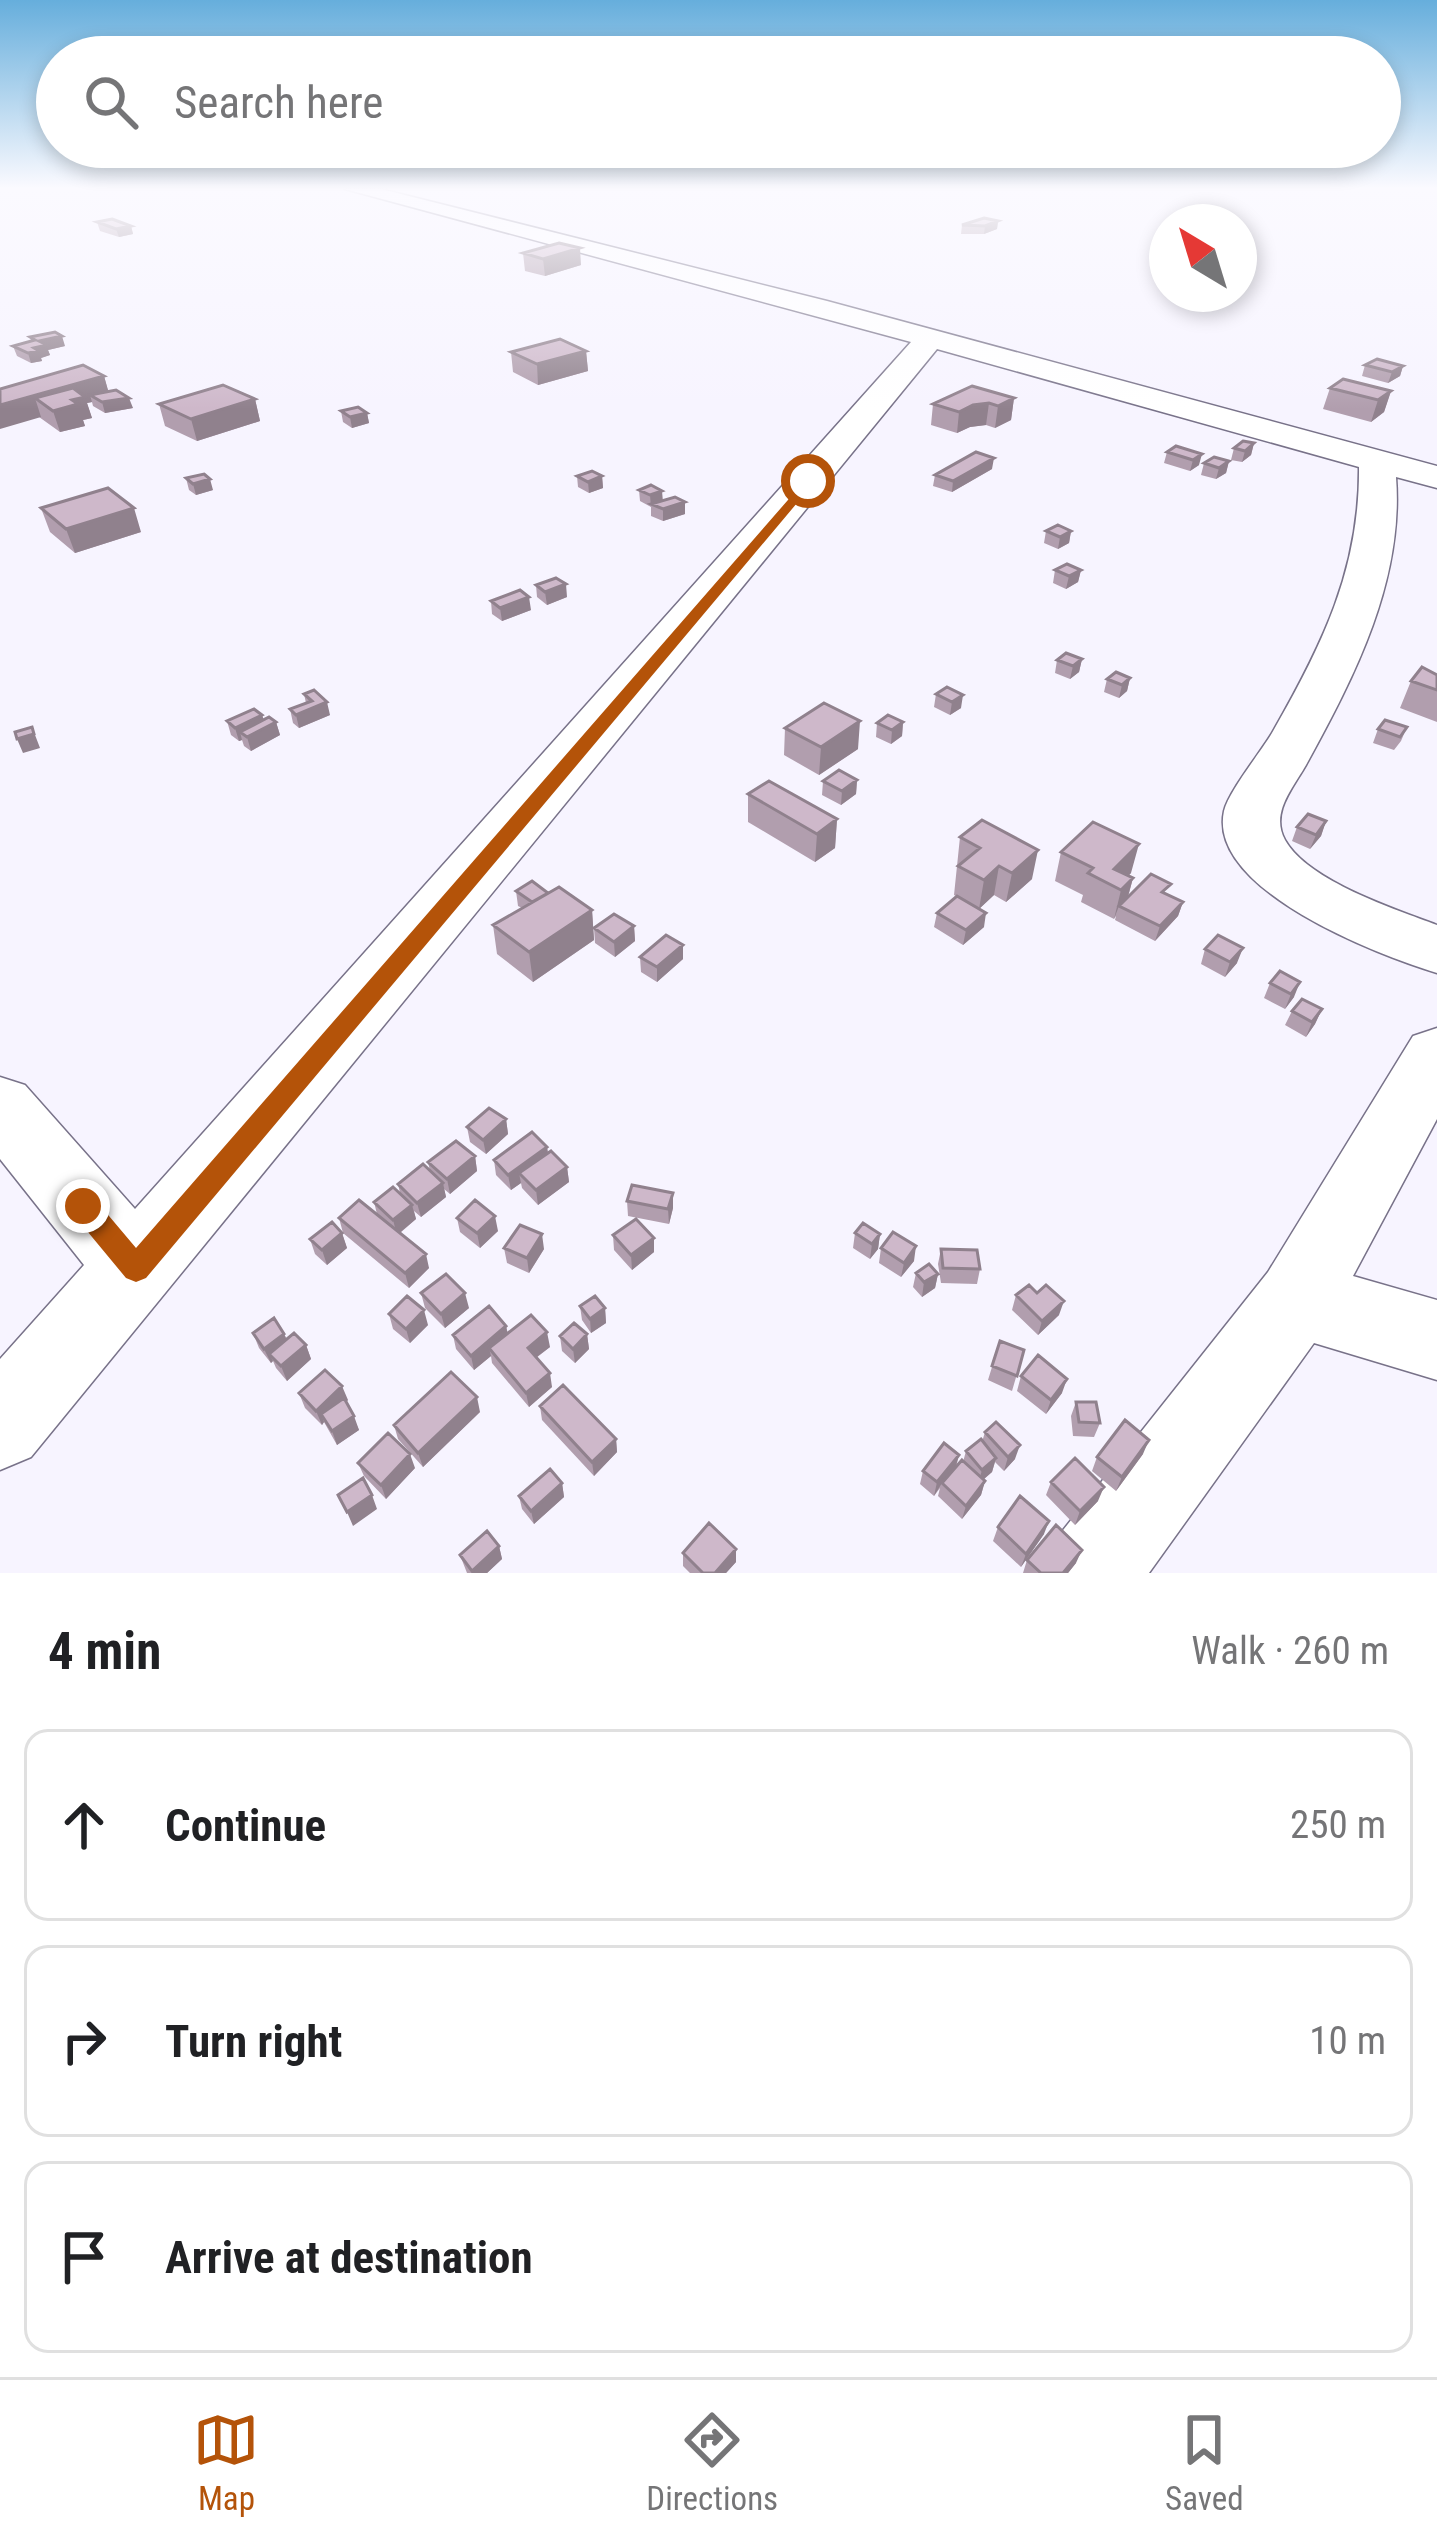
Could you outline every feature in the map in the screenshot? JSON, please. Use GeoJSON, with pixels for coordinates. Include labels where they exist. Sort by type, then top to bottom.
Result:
{"type":"FeatureCollection","features":[{"type":"Feature","properties":{"kind":"street"},"geometry":{"type":"LineString","coordinates":[[639,262],[1437,477]]}},
{"type":"Feature","properties":{"kind":"street"},"geometry":{"type":"LineString","coordinates":[[0,1426],[930,338]]}},
{"type":"Feature","properties":{"kind":"street"},"geometry":{"type":"LineString","coordinates":[[1377,460],[1378,535],[1364,583],[1340,646],[1252,809],[1251,833],[1267,860],[1300,886],[1437,950]]}},
{"type":"Feature","properties":{"kind":"street"},"geometry":{"type":"LineString","coordinates":[[1101,1569],[1297,1299],[1437,1055]]}},
{"type":"Feature","properties":{"kind":"street"},"geometry":{"type":"LineString","coordinates":[[10,1136],[136,1269]]}},
{"type":"Feature","properties":{"kind":"street"},"geometry":{"type":"LineString","coordinates":[[1297,1299],[1437,1340]]}},
{"type":"Feature","properties":{"kind":"building"},"geometry":{"type":"Polygon","coordinates":[[[55,332],[62,336],[39,341],[47,345],[34,348],[39,351],[28,353],[13,346],[35,340],[30,337],[55,332]]]}},
{"type":"Feature","properties":{"kind":"building"},"geometry":{"type":"Polygon","coordinates":[[[560,339],[586,351],[537,364],[511,352],[560,339]]]}},
{"type":"Feature","properties":{"kind":"building"},"geometry":{"type":"Polygon","coordinates":[[[1377,359],[1403,366],[1392,372],[1365,365],[1377,359]]]}},
{"type":"Feature","properties":{"kind":"building"},"geometry":{"type":"Polygon","coordinates":[[[83,365],[104,376],[0,405],[0,389],[83,365]]]}},
{"type":"Feature","properties":{"kind":"building"},"geometry":{"type":"Polygon","coordinates":[[[1343,379],[1391,391],[1378,400],[1330,388],[1343,379]]]}},
{"type":"Feature","properties":{"kind":"building"},"geometry":{"type":"Polygon","coordinates":[[[223,385],[255,399],[191,419],[159,404],[223,385]]]}},
{"type":"Feature","properties":{"kind":"building"},"geometry":{"type":"Polygon","coordinates":[[[972,386],[1014,398],[998,406],[973,405],[959,412],[933,404],[972,386]]]}},
{"type":"Feature","properties":{"kind":"building"},"geometry":{"type":"Polygon","coordinates":[[[73,388],[85,397],[72,400],[78,404],[53,411],[35,398],[73,388]]]}},
{"type":"Feature","properties":{"kind":"building"},"geometry":{"type":"Polygon","coordinates":[[[116,390],[129,398],[102,402],[90,395],[116,390]]]}},
{"type":"Feature","properties":{"kind":"building"},"geometry":{"type":"Polygon","coordinates":[[[358,407],[367,413],[350,417],[341,411],[358,407]]]}},
{"type":"Feature","properties":{"kind":"building"},"geometry":{"type":"Polygon","coordinates":[[[1243,441],[1254,443],[1245,451],[1234,448],[1243,441]]]}},
{"type":"Feature","properties":{"kind":"building"},"geometry":{"type":"Polygon","coordinates":[[[1176,446],[1202,454],[1193,460],[1167,452],[1176,446]]]}},
{"type":"Feature","properties":{"kind":"building"},"geometry":{"type":"Polygon","coordinates":[[[976,452],[994,458],[953,481],[935,475],[976,452]]]}},
{"type":"Feature","properties":{"kind":"building"},"geometry":{"type":"Polygon","coordinates":[[[1214,457],[1229,461],[1219,468],[1204,463],[1214,457]]]}},
{"type":"Feature","properties":{"kind":"building"},"geometry":{"type":"Polygon","coordinates":[[[592,471],[602,476],[588,482],[577,476],[592,471]]]}},
{"type":"Feature","properties":{"kind":"building"},"geometry":{"type":"Polygon","coordinates":[[[204,474],[210,479],[193,484],[186,478],[204,474]]]}},
{"type":"Feature","properties":{"kind":"building"},"geometry":{"type":"Polygon","coordinates":[[[651,485],[662,491],[650,495],[639,490],[651,485]]]}},
{"type":"Feature","properties":{"kind":"building"},"geometry":{"type":"Polygon","coordinates":[[[108,488],[134,508],[66,529],[41,508],[108,488]]]}},
{"type":"Feature","properties":{"kind":"building"},"geometry":{"type":"Polygon","coordinates":[[[675,497],[685,502],[663,509],[651,504],[675,497]]]}},
{"type":"Feature","properties":{"kind":"building"},"geometry":{"type":"Polygon","coordinates":[[[1058,525],[1071,531],[1060,537],[1046,531],[1058,525]]]}},
{"type":"Feature","properties":{"kind":"building"},"geometry":{"type":"Polygon","coordinates":[[[1067,564],[1081,570],[1069,576],[1055,570],[1067,564]]]}},
{"type":"Feature","properties":{"kind":"building"},"geometry":{"type":"Polygon","coordinates":[[[556,578],[566,584],[545,592],[536,585],[556,578]]]}},
{"type":"Feature","properties":{"kind":"building"},"geometry":{"type":"Polygon","coordinates":[[[520,590],[529,597],[500,608],[491,601],[520,590]]]}},
{"type":"Feature","properties":{"kind":"building"},"geometry":{"type":"Polygon","coordinates":[[[1066,653],[1082,659],[1073,666],[1057,660],[1066,653]]]}},
{"type":"Feature","properties":{"kind":"building"},"geometry":{"type":"Polygon","coordinates":[[[1422,667],[1437,675],[1437,690],[1411,681],[1422,667]]]}},
{"type":"Feature","properties":{"kind":"building"},"geometry":{"type":"Polygon","coordinates":[[[1116,672],[1130,678],[1122,685],[1107,679],[1116,672]]]}},
{"type":"Feature","properties":{"kind":"building"},"geometry":{"type":"Polygon","coordinates":[[[947,687],[963,695],[952,702],[936,694],[947,687]]]}},
{"type":"Feature","properties":{"kind":"building"},"geometry":{"type":"Polygon","coordinates":[[[314,690],[327,702],[296,715],[290,709],[312,701],[304,694],[314,690]]]}},
{"type":"Feature","properties":{"kind":"building"},"geometry":{"type":"Polygon","coordinates":[[[824,703],[860,721],[821,747],[785,728],[824,703]]]}},
{"type":"Feature","properties":{"kind":"building"},"geometry":{"type":"Polygon","coordinates":[[[254,709],[262,715],[235,728],[227,721],[254,709]]]}},
{"type":"Feature","properties":{"kind":"building"},"geometry":{"type":"Polygon","coordinates":[[[888,715],[903,722],[892,730],[877,723],[888,715]]]}},
{"type":"Feature","properties":{"kind":"building"},"geometry":{"type":"Polygon","coordinates":[[[269,717],[276,722],[247,737],[240,732],[269,717]]]}},
{"type":"Feature","properties":{"kind":"building"},"geometry":{"type":"Polygon","coordinates":[[[1385,720],[1407,727],[1400,737],[1378,729],[1385,720]]]}},
{"type":"Feature","properties":{"kind":"building"},"geometry":{"type":"Polygon","coordinates":[[[32,727],[34,734],[17,739],[15,732],[32,727]]]}},
{"type":"Feature","properties":{"kind":"building"},"geometry":{"type":"Polygon","coordinates":[[[839,770],[857,780],[842,791],[823,781],[839,770]]]}},
{"type":"Feature","properties":{"kind":"building"},"geometry":{"type":"Polygon","coordinates":[[[769,781],[837,819],[817,834],[748,794],[769,781]]]}},
{"type":"Feature","properties":{"kind":"building"},"geometry":{"type":"Polygon","coordinates":[[[1308,814],[1326,821],[1316,835],[1297,827],[1308,814]]]}},
{"type":"Feature","properties":{"kind":"building"},"geometry":{"type":"Polygon","coordinates":[[[982,820],[1038,850],[1012,873],[999,866],[984,880],[958,866],[980,848],[960,837],[982,820]]]}},
{"type":"Feature","properties":{"kind":"building"},"geometry":{"type":"Polygon","coordinates":[[[1093,822],[1139,844],[1114,869],[1133,878],[1121,890],[1088,873],[1093,868],[1061,852],[1093,822]]]}},
{"type":"Feature","properties":{"kind":"building"},"geometry":{"type":"Polygon","coordinates":[[[1151,874],[1171,884],[1162,892],[1183,902],[1160,926],[1119,906],[1151,874]]]}},
{"type":"Feature","properties":{"kind":"building"},"geometry":{"type":"Polygon","coordinates":[[[532,881],[548,893],[532,902],[516,891],[532,881]]]}},
{"type":"Feature","properties":{"kind":"building"},"geometry":{"type":"Polygon","coordinates":[[[559,887],[592,910],[529,952],[493,925],[559,887]]]}},
{"type":"Feature","properties":{"kind":"building"},"geometry":{"type":"Polygon","coordinates":[[[957,896],[986,913],[966,930],[937,913],[957,896]]]}},
{"type":"Feature","properties":{"kind":"building"},"geometry":{"type":"Polygon","coordinates":[[[614,914],[634,926],[614,942],[594,928],[614,914]]]}},
{"type":"Feature","properties":{"kind":"building"},"geometry":{"type":"Polygon","coordinates":[[[666,935],[683,945],[657,967],[640,957],[666,935]]]}},
{"type":"Feature","properties":{"kind":"building"},"geometry":{"type":"Polygon","coordinates":[[[1218,935],[1243,948],[1230,962],[1205,949],[1218,935]]]}},
{"type":"Feature","properties":{"kind":"building"},"geometry":{"type":"Polygon","coordinates":[[[1280,971],[1300,982],[1291,994],[1270,983],[1280,971]]]}},
{"type":"Feature","properties":{"kind":"building"},"geometry":{"type":"Polygon","coordinates":[[[1302,999],[1322,1009],[1312,1022],[1292,1011],[1302,999]]]}},
{"type":"Feature","properties":{"kind":"building"},"geometry":{"type":"Polygon","coordinates":[[[489,1108],[506,1119],[483,1140],[467,1127],[489,1108]]]}},
{"type":"Feature","properties":{"kind":"building"},"geometry":{"type":"Polygon","coordinates":[[[532,1132],[547,1147],[508,1175],[494,1160],[532,1132]]]}},
{"type":"Feature","properties":{"kind":"building"},"geometry":{"type":"Polygon","coordinates":[[[456,1141],[475,1156],[447,1179],[428,1162],[456,1141]]]}},
{"type":"Feature","properties":{"kind":"building"},"geometry":{"type":"Polygon","coordinates":[[[551,1151],[567,1167],[536,1190],[519,1173],[551,1151]]]}},
{"type":"Feature","properties":{"kind":"building"},"geometry":{"type":"Polygon","coordinates":[[[423,1164],[443,1183],[417,1203],[398,1184],[423,1164]]]}},
{"type":"Feature","properties":{"kind":"building"},"geometry":{"type":"Polygon","coordinates":[[[632,1185],[673,1193],[668,1209],[627,1201],[632,1185]]]}},
{"type":"Feature","properties":{"kind":"building"},"geometry":{"type":"Polygon","coordinates":[[[393,1187],[412,1205],[393,1220],[374,1202],[393,1187]]]}},
{"type":"Feature","properties":{"kind":"building"},"geometry":{"type":"Polygon","coordinates":[[[359,1200],[426,1254],[405,1273],[339,1218],[359,1200]]]}},
{"type":"Feature","properties":{"kind":"building"},"geometry":{"type":"Polygon","coordinates":[[[475,1200],[495,1216],[477,1233],[457,1218],[475,1200]]]}},
{"type":"Feature","properties":{"kind":"building"},"geometry":{"type":"Polygon","coordinates":[[[636,1219],[654,1238],[631,1255],[613,1235],[636,1219]]]}},
{"type":"Feature","properties":{"kind":"building"},"geometry":{"type":"Polygon","coordinates":[[[332,1222],[342,1233],[322,1250],[310,1239],[332,1222]]]}},
{"type":"Feature","properties":{"kind":"building"},"geometry":{"type":"Polygon","coordinates":[[[863,1223],[880,1234],[872,1244],[855,1233],[863,1223]]]}},
{"type":"Feature","properties":{"kind":"building"},"geometry":{"type":"Polygon","coordinates":[[[520,1225],[542,1234],[527,1258],[504,1248],[520,1225]]]}},
{"type":"Feature","properties":{"kind":"building"},"geometry":{"type":"Polygon","coordinates":[[[893,1232],[916,1246],[904,1263],[881,1248],[893,1232]]]}},
{"type":"Feature","properties":{"kind":"building"},"geometry":{"type":"Polygon","coordinates":[[[941,1249],[977,1250],[980,1269],[943,1268],[941,1249]]]}},
{"type":"Feature","properties":{"kind":"building"},"geometry":{"type":"Polygon","coordinates":[[[929,1264],[938,1274],[924,1282],[916,1273],[929,1264]]]}},
{"type":"Feature","properties":{"kind":"building"},"geometry":{"type":"Polygon","coordinates":[[[446,1274],[465,1293],[441,1314],[421,1293],[446,1274]]]}},
{"type":"Feature","properties":{"kind":"building"},"geometry":{"type":"Polygon","coordinates":[[[1029,1285],[1037,1293],[1046,1285],[1064,1301],[1042,1321],[1016,1295],[1029,1285]]]}},
{"type":"Feature","properties":{"kind":"building"},"geometry":{"type":"Polygon","coordinates":[[[407,1296],[424,1310],[406,1329],[389,1314],[407,1296]]]}},
{"type":"Feature","properties":{"kind":"building"},"geometry":{"type":"Polygon","coordinates":[[[595,1296],[605,1308],[590,1319],[580,1306],[595,1296]]]}},
{"type":"Feature","properties":{"kind":"building"},"geometry":{"type":"Polygon","coordinates":[[[489,1306],[506,1326],[471,1356],[453,1335],[489,1306]]]}},
{"type":"Feature","properties":{"kind":"building"},"geometry":{"type":"Polygon","coordinates":[[[531,1315],[547,1332],[528,1348],[550,1373],[526,1393],[489,1348],[531,1315]]]}},
{"type":"Feature","properties":{"kind":"building"},"geometry":{"type":"Polygon","coordinates":[[[274,1318],[284,1334],[264,1349],[253,1333],[274,1318]]]}},
{"type":"Feature","properties":{"kind":"building"},"geometry":{"type":"Polygon","coordinates":[[[574,1323],[587,1334],[573,1349],[560,1336],[574,1323]]]}},
{"type":"Feature","properties":{"kind":"building"},"geometry":{"type":"Polygon","coordinates":[[[294,1333],[306,1345],[281,1366],[269,1354],[294,1333]]]}},
{"type":"Feature","properties":{"kind":"building"},"geometry":{"type":"Polygon","coordinates":[[[1000,1341],[1024,1350],[1017,1376],[992,1366],[1000,1341]]]}},
{"type":"Feature","properties":{"kind":"building"},"geometry":{"type":"Polygon","coordinates":[[[1038,1355],[1067,1379],[1051,1400],[1021,1376],[1038,1355]]]}},
{"type":"Feature","properties":{"kind":"building"},"geometry":{"type":"Polygon","coordinates":[[[325,1370],[342,1386],[316,1411],[299,1393],[325,1370]]]}},
{"type":"Feature","properties":{"kind":"building"},"geometry":{"type":"Polygon","coordinates":[[[451,1372],[477,1397],[418,1453],[394,1425],[451,1372]]]}},
{"type":"Feature","properties":{"kind":"building"},"geometry":{"type":"Polygon","coordinates":[[[563,1385],[616,1439],[592,1462],[540,1406],[563,1385]]]}},
{"type":"Feature","properties":{"kind":"building"},"geometry":{"type":"Polygon","coordinates":[[[344,1398],[354,1416],[332,1431],[321,1414],[344,1398]]]}},
{"type":"Feature","properties":{"kind":"building"},"geometry":{"type":"Polygon","coordinates":[[[1076,1402],[1096,1402],[1100,1423],[1079,1422],[1076,1402]]]}},
{"type":"Feature","properties":{"kind":"building"},"geometry":{"type":"Polygon","coordinates":[[[1125,1420],[1149,1440],[1122,1477],[1097,1457],[1125,1420]]]}},
{"type":"Feature","properties":{"kind":"building"},"geometry":{"type":"Polygon","coordinates":[[[996,1422],[1020,1445],[1008,1457],[985,1432],[996,1422]]]}},
{"type":"Feature","properties":{"kind":"building"},"geometry":{"type":"Polygon","coordinates":[[[388,1433],[410,1454],[381,1485],[358,1463],[388,1433]]]}},
{"type":"Feature","properties":{"kind":"building"},"geometry":{"type":"Polygon","coordinates":[[[981,1439],[996,1458],[982,1470],[966,1451],[981,1439]]]}},
{"type":"Feature","properties":{"kind":"building"},"geometry":{"type":"Polygon","coordinates":[[[944,1443],[959,1455],[937,1482],[923,1471],[944,1443]]]}},
{"type":"Feature","properties":{"kind":"building"},"geometry":{"type":"Polygon","coordinates":[[[1075,1458],[1104,1487],[1080,1511],[1051,1482],[1075,1458]]]}},
{"type":"Feature","properties":{"kind":"building"},"geometry":{"type":"Polygon","coordinates":[[[962,1460],[985,1481],[966,1506],[942,1483],[962,1460]]]}},
{"type":"Feature","properties":{"kind":"building"},"geometry":{"type":"Polygon","coordinates":[[[550,1469],[562,1483],[531,1511],[519,1496],[550,1469]]]}},
{"type":"Feature","properties":{"kind":"building"},"geometry":{"type":"Polygon","coordinates":[[[363,1478],[372,1495],[347,1512],[338,1495],[363,1478]]]}},
{"type":"Feature","properties":{"kind":"building"},"geometry":{"type":"Polygon","coordinates":[[[1020,1496],[1049,1521],[1026,1554],[998,1527],[1020,1496]]]}},
{"type":"Feature","properties":{"kind":"building"},"geometry":{"type":"Polygon","coordinates":[[[709,1523],[736,1549],[715,1573],[703,1573],[683,1553],[709,1523]]]}},
{"type":"Feature","properties":{"kind":"building"},"geometry":{"type":"Polygon","coordinates":[[[1056,1525],[1082,1550],[1063,1573],[1041,1573],[1027,1560],[1056,1525]]]}},
{"type":"Feature","properties":{"kind":"building"},"geometry":{"type":"Polygon","coordinates":[[[487,1531],[499,1546],[472,1571],[460,1555],[487,1531]]]}},
{"type":"Feature","properties":{"kind":"route"},"geometry":{"type":"LineString","coordinates":[[83,1206],[136,1269],[808,481]]}}]}
